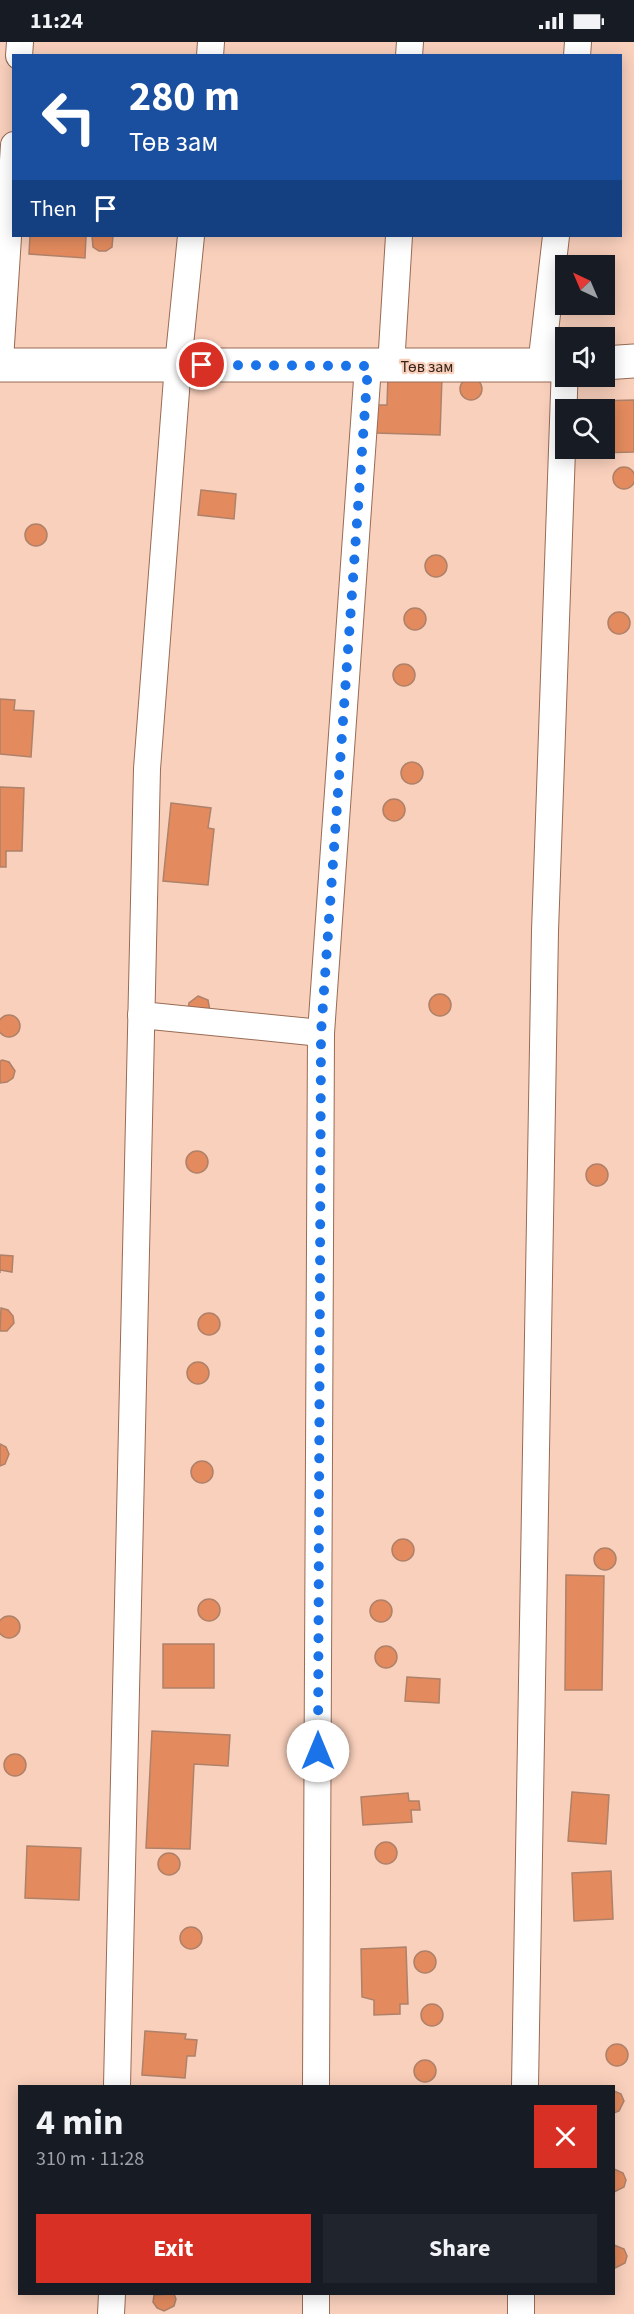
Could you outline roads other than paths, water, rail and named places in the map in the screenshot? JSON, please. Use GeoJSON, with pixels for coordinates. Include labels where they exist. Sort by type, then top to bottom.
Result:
{"type":"FeatureCollection","features":[{"type":"Feature","properties":{"kind":"street"},"geometry":{"type":"LineString","coordinates":[[0,360],[12,176]]}},
{"type":"Feature","properties":{"kind":"street"},"geometry":{"type":"LineString","coordinates":[[117,2085],[147,769],[178,365],[191,237]]}},
{"type":"Feature","properties":{"kind":"street"},"geometry":{"type":"LineString","coordinates":[[316,2085],[321,1033],[380,366],[399,237]]}},
{"type":"Feature","properties":{"kind":"street"},"geometry":{"type":"LineString","coordinates":[[556,237],[557,327]]}},
{"type":"Feature","properties":{"kind":"street"},"geometry":{"type":"LineString","coordinates":[[615,362],[634,361]]}},
{"type":"Feature","properties":{"kind":"street","name":"Төв зам"},"geometry":{"type":"LineString","coordinates":[[0,365],[555,366]]}},
{"type":"Feature","properties":{"kind":"street"},"geometry":{"type":"LineString","coordinates":[[525,2085],[544,943],[557,387]]}},
{"type":"Feature","properties":{"kind":"street"},"geometry":{"type":"LineString","coordinates":[[141,1015],[321,1033]]}},
{"type":"Feature","properties":{"kind":"street"},"geometry":{"type":"LineString","coordinates":[[111,2314],[112,2295]]}},
{"type":"Feature","properties":{"kind":"street"},"geometry":{"type":"LineString","coordinates":[[316,2295],[316,2314]]}},
{"type":"Feature","properties":{"kind":"street"},"geometry":{"type":"LineString","coordinates":[[521,2295],[521,2314]]}}]}
